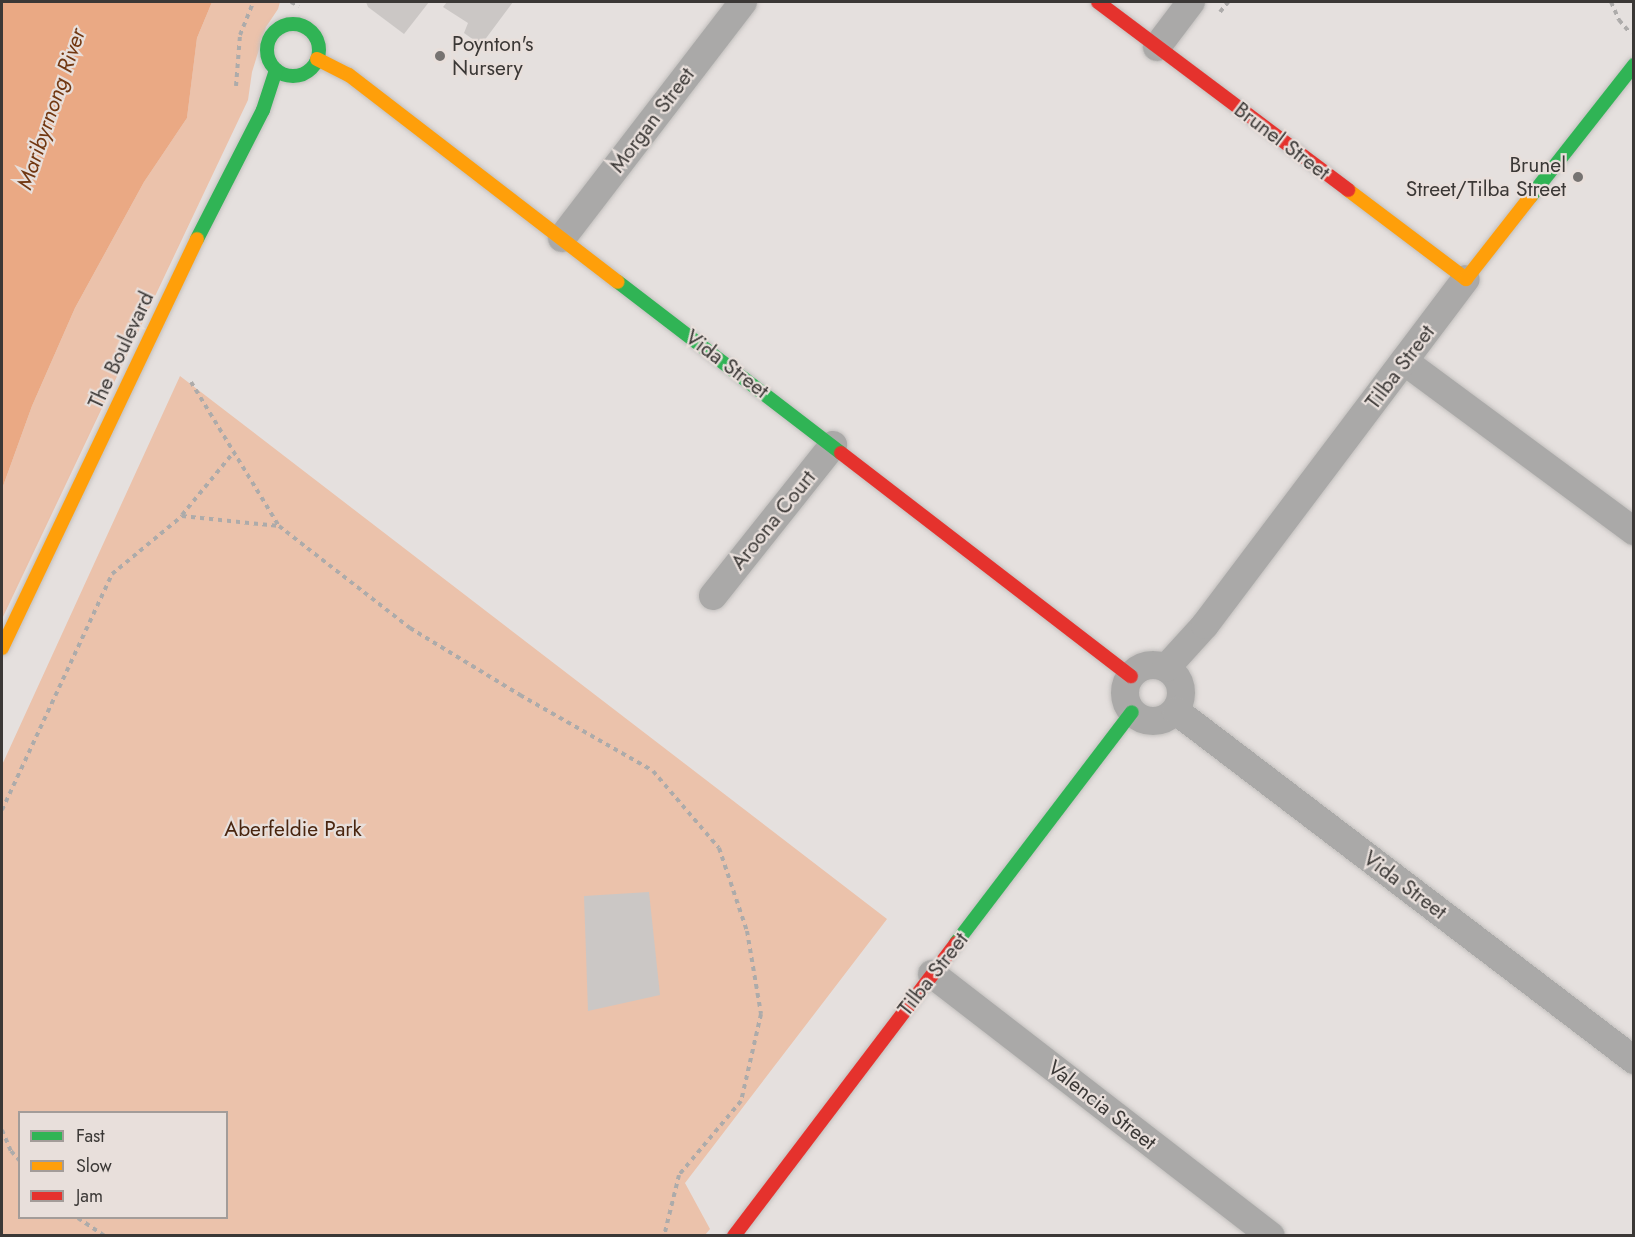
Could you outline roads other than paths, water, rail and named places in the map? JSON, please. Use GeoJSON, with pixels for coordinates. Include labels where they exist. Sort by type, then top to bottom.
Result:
{"type":"FeatureCollection","features":[{"type":"Feature","properties":{"kind":"street","name":"Morgan Street"},"geometry":{"type":"LineString","coordinates":[[562,238],[743,2]]}},
{"type":"Feature","properties":{"kind":"street","name":"Brunel Street"},"geometry":{"type":"LineString","coordinates":[[1098,2],[1466,279]]}},
{"type":"Feature","properties":{"kind":"street"},"geometry":{"type":"LineString","coordinates":[[1157,47],[1191,2]]}},
{"type":"Feature","properties":{"kind":"street"},"geometry":{"type":"LineString","coordinates":[[294,23],[295,4]]}},
{"type":"Feature","properties":{"kind":"street"},"geometry":{"type":"LineString","coordinates":[[294,23],[303,25],[316,36],[319,45],[317,59],[306,73],[294,76],[276,70],[267,55],[269,38],[283,25],[294,23]]}},
{"type":"Feature","properties":{"kind":"street","name":"Vida Street"},"geometry":{"type":"LineString","coordinates":[[317,59],[349,75],[1131,676]]}},
{"type":"Feature","properties":{"kind":"street","name":"Tilba Street"},"geometry":{"type":"LineString","coordinates":[[1166,668],[1205,625],[1466,279],[1634,66]]}},
{"type":"Feature","properties":{"kind":"street","name":"The Boulevard"},"geometry":{"type":"LineString","coordinates":[[2,648],[189,254],[263,110],[276,70]]}},
{"type":"Feature","properties":{"kind":"street"},"geometry":{"type":"LineString","coordinates":[[1404,361],[1634,531]]}},
{"type":"Feature","properties":{"kind":"street","name":"Aroona Court"},"geometry":{"type":"LineString","coordinates":[[713,596],[833,445]]}},
{"type":"Feature","properties":{"kind":"street"},"geometry":{"type":"LineString","coordinates":[[1147,666],[1166,668],[1179,682],[1182,692],[1176,711],[1160,721],[1140,719],[1132,712],[1125,694],[1131,676],[1147,666]]}},
{"type":"Feature","properties":{"kind":"street","name":"Vida Street"},"geometry":{"type":"LineString","coordinates":[[1176,711],[1634,1060]]}},
{"type":"Feature","properties":{"kind":"street","name":"Tilba Street"},"geometry":{"type":"LineString","coordinates":[[734,1236],[1132,712]]}},
{"type":"Feature","properties":{"kind":"street","name":"Valencia Street"},"geometry":{"type":"LineString","coordinates":[[932,974],[1271,1236]]}},
{"type":"Feature","properties":{"kind":"water","name":"Maribyrnong River"},"geometry":{"type":"Polygon","coordinates":[[[2,2],[212,2],[197,38],[187,118],[144,182],[75,308],[32,406],[2,489],[2,2]]]}},
{"type":"Feature","properties":{"kind":"place","name":"Poynton's Nursery"},"geometry":{"type":"Point","coordinates":[440,56]}},
{"type":"Feature","properties":{"kind":"place","name":"Brunel Street/Tilba Street"},"geometry":{"type":"Point","coordinates":[1578,177]}},
{"type":"Feature","properties":{"kind":"park label","name":"Aberfeldie Park"},"geometry":{"type":"Point","coordinates":[293,829]}}]}
